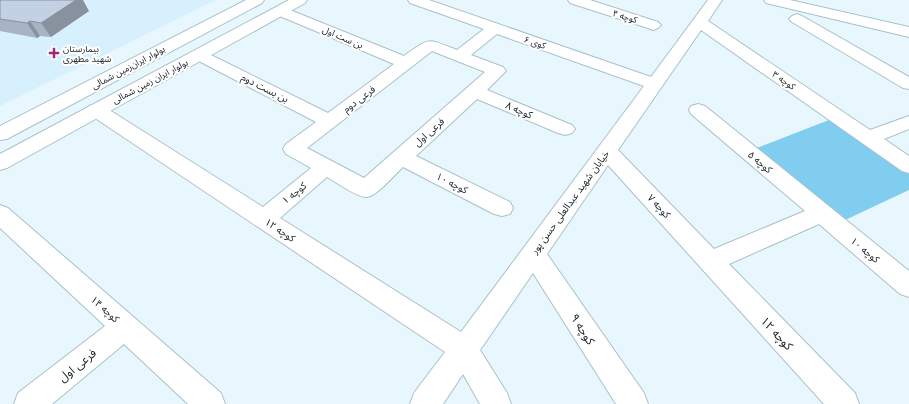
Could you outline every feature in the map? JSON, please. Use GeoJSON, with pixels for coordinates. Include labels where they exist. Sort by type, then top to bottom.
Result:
{"type":"FeatureCollection","features":[{"type":"Feature","properties":{"kind":"street","name":"بولوار ایران‌زمین شمالی"},"geometry":{"type":"LineString","coordinates":[[0,134],[257,0]]}},
{"type":"Feature","properties":{"kind":"street","name":"بولوار ایران زمین شمالی"},"geometry":{"type":"LineString","coordinates":[[0,163],[300,0]]}},
{"type":"Feature","properties":{"kind":"street","name":"کوی ۶"},"geometry":{"type":"LineString","coordinates":[[415,0],[655,84]]}},
{"type":"Feature","properties":{"kind":"street","name":"کوچه ۴"},"geometry":{"type":"LineString","coordinates":[[575,0],[653,24]]}},
{"type":"Feature","properties":{"kind":"street","name":"خیابان شهید عبدالعلی حسن پور"},"geometry":{"type":"LineString","coordinates":[[425,404],[715,0]]}},
{"type":"Feature","properties":{"kind":"street"},"geometry":{"type":"LineString","coordinates":[[771,0],[909,32]]}},
{"type":"Feature","properties":{"kind":"street","name":"بن ست اول"},"geometry":{"type":"LineString","coordinates":[[280,11],[406,63]]}},
{"type":"Feature","properties":{"kind":"street"},"geometry":{"type":"LineString","coordinates":[[797,19],[909,84]]}},
{"type":"Feature","properties":{"kind":"street","name":"کوچه ۳"},"geometry":{"type":"LineString","coordinates":[[699,22],[909,166]]}},
{"type":"Feature","properties":{"kind":"street"},"geometry":{"type":"LineString","coordinates":[[459,56],[495,28]]}},
{"type":"Feature","properties":{"kind":"street"},"geometry":{"type":"LineString","coordinates":[[196,32],[217,45]]}},
{"type":"Feature","properties":{"kind":"street","name":"فرعی دوم"},"geometry":{"type":"LineString","coordinates":[[326,167],[293,148],[430,45],[459,56]]}},
{"type":"Feature","properties":{"kind":"street","name":"بن بست دوم"},"geometry":{"type":"LineString","coordinates":[[199,55],[330,121]]}},
{"type":"Feature","properties":{"kind":"street","name":"فرعی اول"},"geometry":{"type":"LineString","coordinates":[[326,167],[366,189],[497,71],[459,56]]}},
{"type":"Feature","properties":{"kind":"street","name":"کوچه ۸"},"geometry":{"type":"LineString","coordinates":[[474,92],[565,129]]}},
{"type":"Feature","properties":{"kind":"street","name":"کوچه ۱۲"},"geometry":{"type":"LineString","coordinates":[[96,110],[464,350]]}},
{"type":"Feature","properties":{"kind":"street","name":"کوچه ۵"},"geometry":{"type":"LineString","coordinates":[[698,110],[821,214]]}},
{"type":"Feature","properties":{"kind":"street"},"geometry":{"type":"LineString","coordinates":[[868,138],[909,122]]}},
{"type":"Feature","properties":{"kind":"street","name":"کوچه ۷"},"geometry":{"type":"LineString","coordinates":[[607,151],[711,261]]}},
{"type":"Feature","properties":{"kind":"street","name":"کوچه ۱۰"},"geometry":{"type":"LineString","coordinates":[[401,157],[502,208]]}},
{"type":"Feature","properties":{"kind":"street","name":"کوچه ۱"},"geometry":{"type":"LineString","coordinates":[[263,219],[326,167]]}},
{"type":"Feature","properties":{"kind":"street","name":"کوچه ۱۴"},"geometry":{"type":"LineString","coordinates":[[0,214],[210,404]]}},
{"type":"Feature","properties":{"kind":"street"},"geometry":{"type":"LineString","coordinates":[[711,261],[821,214]]}},
{"type":"Feature","properties":{"kind":"street","name":"کوچه ۱۰"},"geometry":{"type":"LineString","coordinates":[[821,214],[909,286]]}},
{"type":"Feature","properties":{"kind":"street","name":"کوچه ۹"},"geometry":{"type":"LineString","coordinates":[[533,253],[632,404]]}},
{"type":"Feature","properties":{"kind":"street","name":"کوچه ۱۲"},"geometry":{"type":"LineString","coordinates":[[711,261],[844,404]]}},
{"type":"Feature","properties":{"kind":"street","name":"فرعی اول"},"geometry":{"type":"LineString","coordinates":[[30,404],[124,327]]}},
{"type":"Feature","properties":{"kind":"street"},"geometry":{"type":"LineString","coordinates":[[464,350],[496,404]]}},
{"type":"Feature","properties":{"kind":"shaded area","name":"بیمارستان شهید مطهری"},"geometry":{"type":"Polygon","coordinates":[[[0,0],[216,0],[0,106],[0,0]]]}},
{"type":"Feature","properties":{"kind":"shaded area"},"geometry":{"type":"Polygon","coordinates":[[[829,120],[909,174],[909,190],[843,221],[754,149],[829,120]]]}},
{"type":"Feature","properties":{"kind":"building"},"geometry":{"type":"Polygon","coordinates":[[[0,0],[76,0],[41,23],[30,21],[27,23],[0,19],[0,0]]]}},
{"type":"Feature","properties":{"kind":"place","name":"بیمارستان شهید مطهری"},"geometry":{"type":"Point","coordinates":[54,53]}}]}
